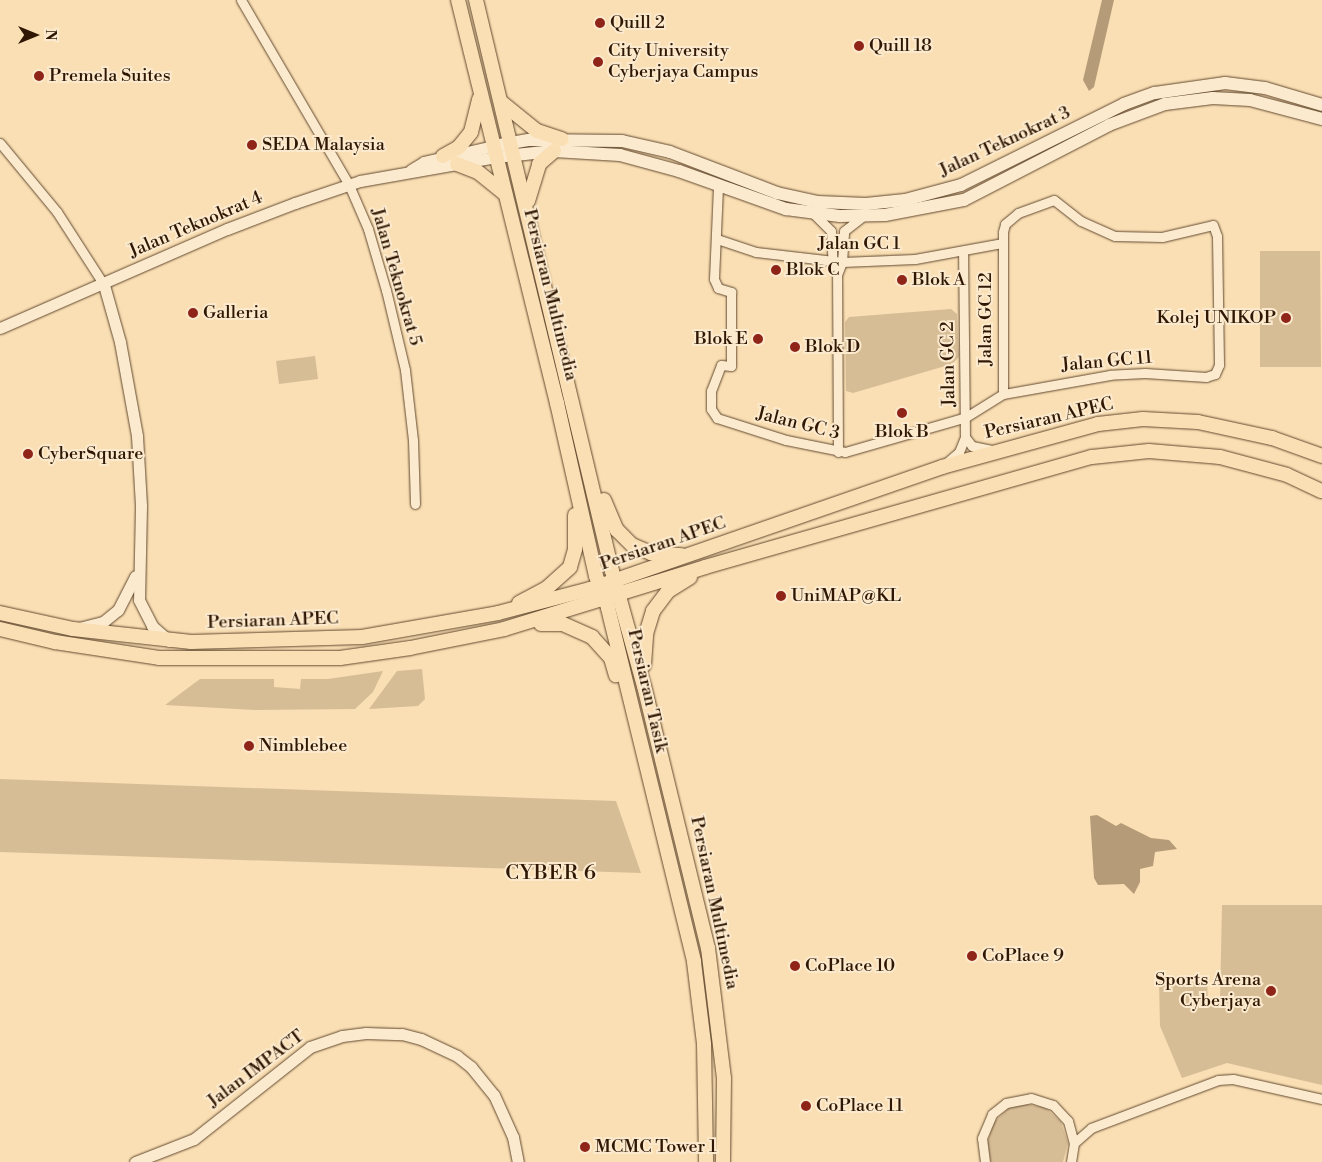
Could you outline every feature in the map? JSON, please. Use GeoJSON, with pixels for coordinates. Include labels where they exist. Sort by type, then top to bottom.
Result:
{"type":"FeatureCollection","features":[{"type":"Feature","properties":{"kind":"main road","name":"Persiaran Multimedia"},"geometry":{"type":"LineString","coordinates":[[458,0],[602,592]]}},
{"type":"Feature","properties":{"kind":"main road","name":"Persiaran Multimedia"},"geometry":{"type":"LineString","coordinates":[[476,0],[617,587]]}},
{"type":"Feature","properties":{"kind":"main road","name":"Jalan Teknokrat 3"},"geometry":{"type":"LineString","coordinates":[[512,148],[562,139],[642,144],[777,193],[818,202],[866,204],[912,199],[961,185],[1124,104],[1155,94],[1225,83],[1265,88],[1322,105]]}},
{"type":"Feature","properties":{"kind":"main road"},"geometry":{"type":"LineString","coordinates":[[443,156],[459,147],[471,132],[478,110],[480,88]]}},
{"type":"Feature","properties":{"kind":"main road","name":"Jalan Teknokrat 3"},"geometry":{"type":"LineString","coordinates":[[512,148],[602,153],[644,160],[763,203],[814,214],[863,216],[905,213],[964,200],[1109,125],[1165,104],[1213,98],[1250,100],[1322,119]]}},
{"type":"Feature","properties":{"kind":"main road"},"geometry":{"type":"LineString","coordinates":[[501,102],[537,131],[562,139]]}},
{"type":"Feature","properties":{"kind":"main road","name":"Jalan Teknokrat 4"},"geometry":{"type":"LineString","coordinates":[[495,151],[512,148]]}},
{"type":"Feature","properties":{"kind":"main road"},"geometry":{"type":"LineString","coordinates":[[527,211],[535,172],[541,160],[554,151]]}},
{"type":"Feature","properties":{"kind":"main road"},"geometry":{"type":"LineString","coordinates":[[457,164],[478,172],[506,194]]}},
{"type":"Feature","properties":{"kind":"main road"},"geometry":{"type":"LineString","coordinates":[[498,613],[559,580],[574,557],[576,529],[557,403]]}},
{"type":"Feature","properties":{"kind":"main road","name":"Persiaran APEC"},"geometry":{"type":"LineString","coordinates":[[0,629],[129,654],[241,660],[340,658],[410,648],[504,629],[617,587],[698,552],[942,467],[992,450],[1098,424],[1168,419],[1245,431],[1301,446],[1322,456]]}},
{"type":"Feature","properties":{"kind":"main road"},"geometry":{"type":"LineString","coordinates":[[580,428],[610,518],[624,538],[651,553],[685,555],[698,552]]}},
{"type":"Feature","properties":{"kind":"main road","name":"Persiaran APEC"},"geometry":{"type":"LineString","coordinates":[[617,587],[705,567],[895,515],[1042,469],[1112,454],[1173,451],[1220,457],[1287,475],[1322,491]]}},
{"type":"Feature","properties":{"kind":"main road"},"geometry":{"type":"LineString","coordinates":[[644,686],[644,644],[653,611],[668,591],[705,567]]}},
{"type":"Feature","properties":{"kind":"main road","name":"Persiaran Tasik"},"geometry":{"type":"LineString","coordinates":[[617,587],[644,686]]}},
{"type":"Feature","properties":{"kind":"main road","name":"Persiaran APEC"},"geometry":{"type":"LineString","coordinates":[[0,613],[73,629],[169,641],[338,639],[498,613],[602,592]]}},
{"type":"Feature","properties":{"kind":"main road","name":"Persiaran Tasik"},"geometry":{"type":"LineString","coordinates":[[602,592],[650,791]]}},
{"type":"Feature","properties":{"kind":"main road"},"geometry":{"type":"LineString","coordinates":[[504,629],[563,624],[583,631],[598,643],[613,665],[650,791]]}},
{"type":"Feature","properties":{"kind":"main road","name":"Persiaran Multimedia"},"geometry":{"type":"LineString","coordinates":[[644,686],[708,948],[724,1078],[723,1162]]}},
{"type":"Feature","properties":{"kind":"main road","name":"Persiaran Multimedia"},"geometry":{"type":"LineString","coordinates":[[650,791],[682,913],[698,990],[707,1086],[706,1162]]}},
{"type":"Feature","properties":{"kind":"street","name":"Jalan Teknokrat 5"},"geometry":{"type":"LineString","coordinates":[[241,0],[349,185],[373,245],[401,352],[409,398],[415,504]]}},
{"type":"Feature","properties":{"kind":"street"},"geometry":{"type":"LineString","coordinates":[[0,143],[57,212],[104,285],[120,342],[137,436],[140,506],[138,567],[141,608],[152,626],[169,641]]}},
{"type":"Feature","properties":{"kind":"street","name":"Jalan Teknokrat 4"},"geometry":{"type":"LineString","coordinates":[[412,170],[424,162],[443,156],[495,151]]}},
{"type":"Feature","properties":{"kind":"street","name":"Jalan Teknokrat 4"},"geometry":{"type":"LineString","coordinates":[[0,328],[104,285],[227,229],[349,185],[412,170],[457,164],[495,151]]}},
{"type":"Feature","properties":{"kind":"street"},"geometry":{"type":"LineString","coordinates":[[717,239],[718,187]]}},
{"type":"Feature","properties":{"kind":"street","name":"Jalan GC 12"},"geometry":{"type":"LineString","coordinates":[[1003,394],[1002,243],[1008,221],[1047,201],[1054,200],[1081,221],[1115,236],[1162,237],[1213,226],[1217,236],[1219,365],[1215,374]]}},
{"type":"Feature","properties":{"kind":"street"},"geometry":{"type":"LineString","coordinates":[[814,214],[831,231],[831,262],[837,275]]}},
{"type":"Feature","properties":{"kind":"street"},"geometry":{"type":"LineString","coordinates":[[838,452],[837,275],[842,262],[844,231],[863,216]]}},
{"type":"Feature","properties":{"kind":"street","name":"Jalan GC 1"},"geometry":{"type":"LineString","coordinates":[[717,239],[756,252],[831,262],[915,259],[1002,243]]}},
{"type":"Feature","properties":{"kind":"street","name":"Jalan GC 3"},"geometry":{"type":"LineString","coordinates":[[717,239],[715,283],[721,290],[731,292],[731,366],[721,365],[714,380],[712,412],[717,418],[786,440],[838,452],[853,452],[966,416],[1003,394]]}},
{"type":"Feature","properties":{"kind":"street","name":"Jalan GC 2"},"geometry":{"type":"LineString","coordinates":[[942,467],[959,452],[967,439],[963,251]]}},
{"type":"Feature","properties":{"kind":"street","name":"Jalan GC 11"},"geometry":{"type":"LineString","coordinates":[[1003,394],[1110,375],[1145,373],[1206,377],[1215,374]]}},
{"type":"Feature","properties":{"kind":"street"},"geometry":{"type":"LineString","coordinates":[[967,439],[972,446],[992,450]]}},
{"type":"Feature","properties":{"kind":"street"},"geometry":{"type":"LineString","coordinates":[[73,629],[103,622],[118,610],[129,594],[138,567]]}},
{"type":"Feature","properties":{"kind":"street","name":"Jalan IMPACT"},"geometry":{"type":"LineString","coordinates":[[135,1162],[194,1139],[310,1048],[342,1036],[366,1033],[402,1034],[421,1039],[457,1056],[471,1067],[494,1095],[513,1137],[518,1162]]}},
{"type":"Feature","properties":{"kind":"street"},"geometry":{"type":"LineString","coordinates":[[1071,1128],[1091,1128],[1226,1079],[1322,1100]]}},
{"type":"Feature","properties":{"kind":"street"},"geometry":{"type":"LineString","coordinates":[[984,1160],[982,1138],[988,1120],[998,1108],[1014,1100],[1031,1098],[1046,1102],[1059,1110],[1071,1128],[1074,1143],[1071,1162]]}},
{"type":"Feature","properties":{"kind":"street"},"geometry":{"type":"LineString","coordinates":[[1074,1143],[1091,1128]]}},
{"type":"Feature","properties":{"kind":"shaded area"},"geometry":{"type":"Polygon","coordinates":[[[1102,0],[1114,0],[1094,87],[1089,91],[1083,80],[1102,0]]]}},
{"type":"Feature","properties":{"kind":"shaded area"},"geometry":{"type":"Polygon","coordinates":[[[1260,251],[1320,251],[1321,367],[1260,367],[1260,251]]]}},
{"type":"Feature","properties":{"kind":"shaded area"},"geometry":{"type":"Polygon","coordinates":[[[951,309],[957,314],[959,357],[952,364],[853,393],[846,391],[845,322],[849,317],[951,309]]]}},
{"type":"Feature","properties":{"kind":"shaded area"},"geometry":{"type":"Polygon","coordinates":[[[315,356],[318,379],[279,384],[276,361],[315,356]]]}},
{"type":"Feature","properties":{"kind":"shaded area"},"geometry":{"type":"Polygon","coordinates":[[[422,669],[425,699],[418,706],[369,709],[397,671],[422,669]]]}},
{"type":"Feature","properties":{"kind":"shaded area"},"geometry":{"type":"Polygon","coordinates":[[[383,671],[373,692],[355,709],[255,710],[165,705],[200,679],[274,679],[274,687],[300,689],[301,679],[328,679],[383,671]]]}},
{"type":"Feature","properties":{"kind":"shaded area"},"geometry":{"type":"Polygon","coordinates":[[[0,779],[616,801],[641,873],[0,852],[0,779]]]}},
{"type":"Feature","properties":{"kind":"shaded area"},"geometry":{"type":"Polygon","coordinates":[[[1097,815],[1116,826],[1121,823],[1151,838],[1169,840],[1177,849],[1155,852],[1153,866],[1140,869],[1140,882],[1134,894],[1124,884],[1098,885],[1094,878],[1090,816],[1097,815]]]}},
{"type":"Feature","properties":{"kind":"shaded area","name":"Sports Arena Cyberjaya"},"geometry":{"type":"Polygon","coordinates":[[[1222,905],[1322,905],[1322,1085],[1227,1063],[1182,1078],[1160,1026],[1159,981],[1207,982],[1208,999],[1220,999],[1222,905]]]}},
{"type":"Feature","properties":{"kind":"shaded area"},"geometry":{"type":"Polygon","coordinates":[[[1023,1104],[1045,1107],[1061,1122],[1068,1143],[1063,1162],[991,1162],[987,1145],[993,1123],[1009,1108],[1023,1104]]]}},
{"type":"Feature","properties":{"kind":"place","name":"Quill 2"},"geometry":{"type":"Point","coordinates":[600,23]}},
{"type":"Feature","properties":{"kind":"place","name":"Quill 18"},"geometry":{"type":"Point","coordinates":[859,46]}},
{"type":"Feature","properties":{"kind":"place","name":"City University Cyberjaya Campus"},"geometry":{"type":"Point","coordinates":[598,62]}},
{"type":"Feature","properties":{"kind":"place","name":"Premela Suites"},"geometry":{"type":"Point","coordinates":[39,76]}},
{"type":"Feature","properties":{"kind":"place","name":"SEDA Malaysia"},"geometry":{"type":"Point","coordinates":[252,145]}},
{"type":"Feature","properties":{"kind":"place","name":"Blok C"},"geometry":{"type":"Point","coordinates":[776,270]}},
{"type":"Feature","properties":{"kind":"place","name":"Blok A"},"geometry":{"type":"Point","coordinates":[902,280]}},
{"type":"Feature","properties":{"kind":"place","name":"Galleria"},"geometry":{"type":"Point","coordinates":[193,313]}},
{"type":"Feature","properties":{"kind":"place","name":"Kolej UNIKOP"},"geometry":{"type":"Point","coordinates":[1286,318]}},
{"type":"Feature","properties":{"kind":"place","name":"Blok E"},"geometry":{"type":"Point","coordinates":[758,339]}},
{"type":"Feature","properties":{"kind":"place","name":"Blok D"},"geometry":{"type":"Point","coordinates":[795,347]}},
{"type":"Feature","properties":{"kind":"place","name":"Blok B"},"geometry":{"type":"Point","coordinates":[902,413]}},
{"type":"Feature","properties":{"kind":"place","name":"CyberSquare"},"geometry":{"type":"Point","coordinates":[28,454]}},
{"type":"Feature","properties":{"kind":"place","name":"UniMAP@KL"},"geometry":{"type":"Point","coordinates":[781,596]}},
{"type":"Feature","properties":{"kind":"place","name":"Nimblebee"},"geometry":{"type":"Point","coordinates":[249,746]}},
{"type":"Feature","properties":{"kind":"place","name":"CoPlace 9"},"geometry":{"type":"Point","coordinates":[972,956]}},
{"type":"Feature","properties":{"kind":"place","name":"CoPlace 10"},"geometry":{"type":"Point","coordinates":[795,966]}},
{"type":"Feature","properties":{"kind":"place","name":"Sports Arena Cyberjaya"},"geometry":{"type":"Point","coordinates":[1271,991]}},
{"type":"Feature","properties":{"kind":"place","name":"CoPlace 11"},"geometry":{"type":"Point","coordinates":[806,1106]}},
{"type":"Feature","properties":{"kind":"place","name":"MCMC Tower 1"},"geometry":{"type":"Point","coordinates":[585,1147]}},
{"type":"Feature","properties":{"kind":"district","name":"CYBER 6"},"geometry":{"type":"Point","coordinates":[551,873]}}]}
